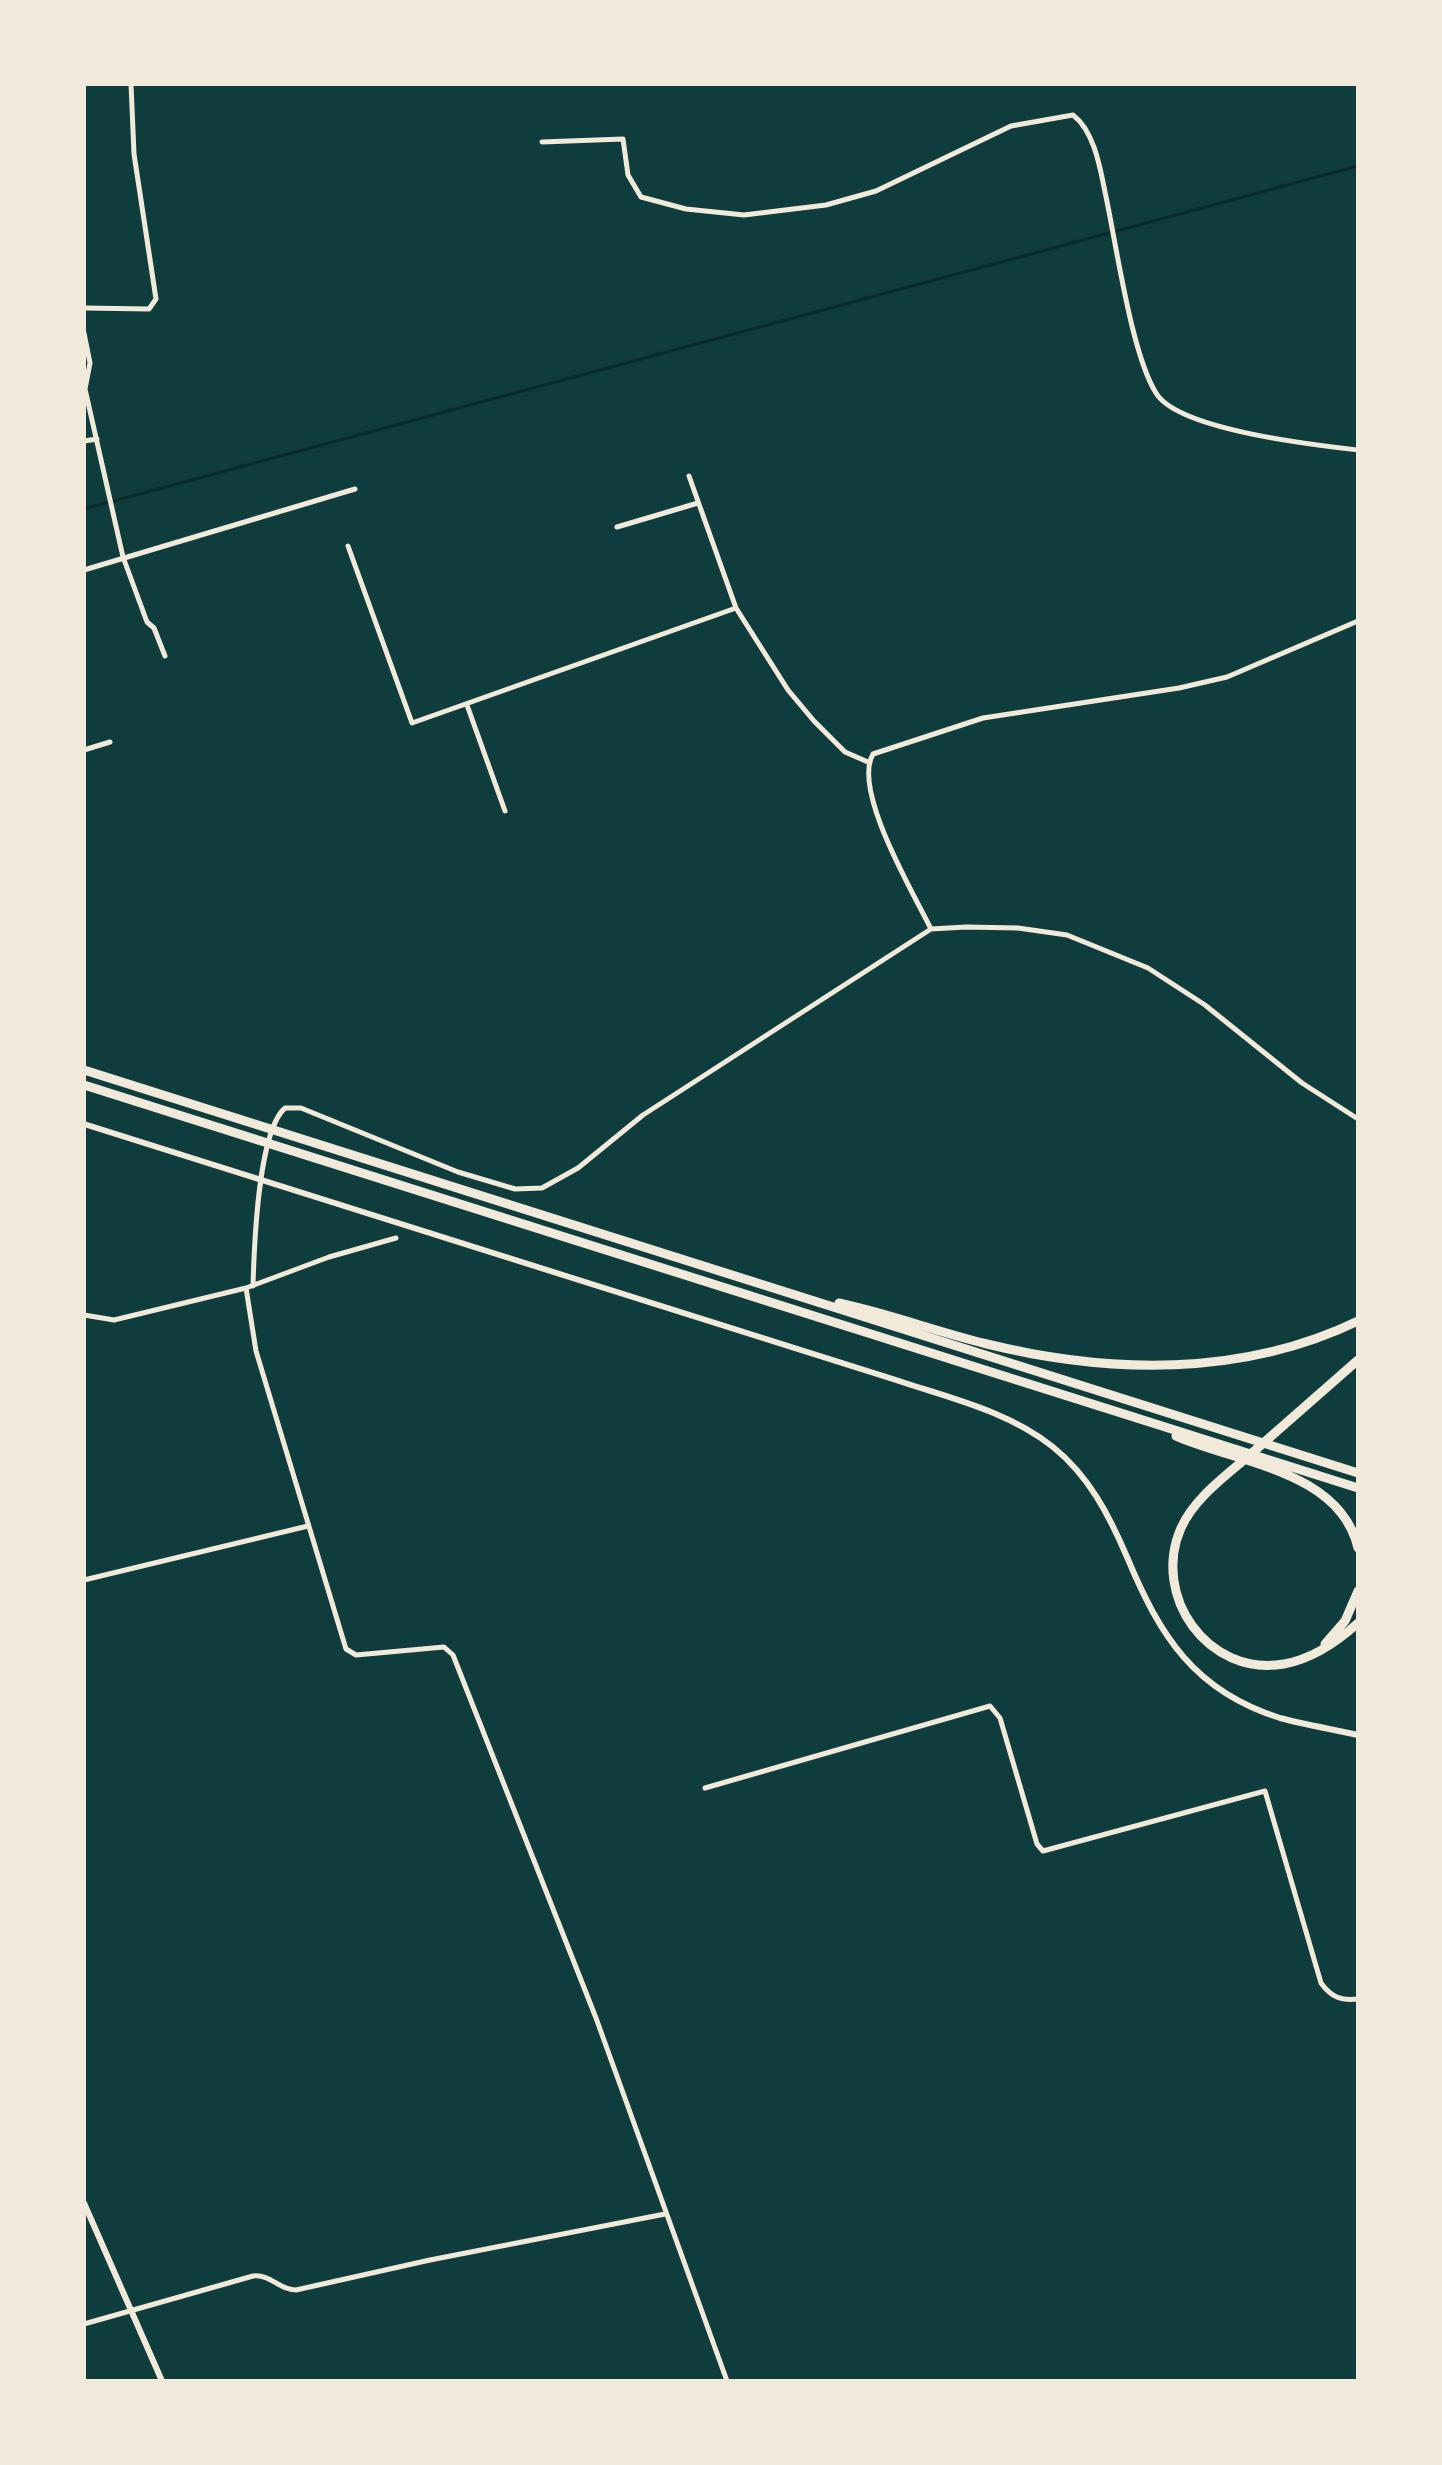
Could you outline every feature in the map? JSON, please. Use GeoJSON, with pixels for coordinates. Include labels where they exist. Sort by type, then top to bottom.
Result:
{"type":"FeatureCollection","features":[{"type":"Feature","properties":{"kind":"highway"},"geometry":{"type":"LineString","coordinates":[[84,1070],[1358,1473]]}},
{"type":"Feature","properties":{"kind":"highway"},"geometry":{"type":"LineString","coordinates":[[84,1085],[1358,1488]]}},
{"type":"Feature","properties":{"kind":"highway"},"geometry":{"type":"LineString","coordinates":[[789,1293],[898,1317],[982,1343],[1038,1355],[1147,1366],[1204,1364],[1291,1347],[1358,1321]]}},
{"type":"Feature","properties":{"kind":"highway"},"geometry":{"type":"LineString","coordinates":[[1358,1360],[1206,1494],[1186,1519],[1175,1545],[1173,1582],[1184,1616],[1196,1633],[1229,1657],[1263,1665],[1305,1659],[1339,1640],[1358,1623]]}},
{"type":"Feature","properties":{"kind":"highway"},"geometry":{"type":"LineString","coordinates":[[1137,1418],[1315,1489],[1342,1513],[1358,1548]]}},
{"type":"Feature","properties":{"kind":"highway"},"geometry":{"type":"LineString","coordinates":[[1320,1650],[1345,1621],[1358,1591]]}},
{"type":"Feature","properties":{"kind":"street"},"geometry":{"type":"LineString","coordinates":[[84,308],[149,309],[156,299],[139,194],[131,84]]}},
{"type":"Feature","properties":{"kind":"street"},"geometry":{"type":"LineString","coordinates":[[542,142],[623,139],[628,175],[641,197],[686,209],[744,215],[826,205],[876,191],[1011,126],[1073,115],[1081,121],[1099,162],[1139,346],[1156,395],[1178,412],[1216,426],[1358,450]]}},
{"type":"Feature","properties":{"kind":"street"},"geometry":{"type":"LineString","coordinates":[[84,333],[90,363],[85,389],[123,557],[147,622],[154,628],[165,656]]}},
{"type":"Feature","properties":{"kind":"street"},"geometry":{"type":"LineString","coordinates":[[84,441],[97,439]]}},
{"type":"Feature","properties":{"kind":"street"},"geometry":{"type":"LineString","coordinates":[[689,476],[736,608],[788,690],[814,721],[845,752],[868,762]]}},
{"type":"Feature","properties":{"kind":"street"},"geometry":{"type":"LineString","coordinates":[[84,570],[355,489]]}},
{"type":"Feature","properties":{"kind":"street"},"geometry":{"type":"LineString","coordinates":[[617,527],[698,503]]}},
{"type":"Feature","properties":{"kind":"street"},"geometry":{"type":"LineString","coordinates":[[348,546],[412,723],[736,608]]}},
{"type":"Feature","properties":{"kind":"street"},"geometry":{"type":"LineString","coordinates":[[931,929],[870,795],[865,767],[873,754],[983,718],[1179,688],[1227,677],[1358,621]]}},
{"type":"Feature","properties":{"kind":"street"},"geometry":{"type":"LineString","coordinates":[[467,705],[505,811]]}},
{"type":"Feature","properties":{"kind":"street"},"geometry":{"type":"LineString","coordinates":[[84,750],[110,742]]}},
{"type":"Feature","properties":{"kind":"street"},"geometry":{"type":"LineString","coordinates":[[727,2381],[596,2018],[453,1655],[444,1647],[351,1653],[344,1644],[256,1351],[250,1287],[262,1167],[276,1121],[285,1108],[301,1108],[458,1172],[515,1189],[542,1188],[578,1168],[643,1115],[931,929],[1043,931],[1120,955],[1176,985],[1302,1083],[1358,1119]]}},
{"type":"Feature","properties":{"kind":"street"},"geometry":{"type":"LineString","coordinates":[[84,1124],[945,1396],[1011,1421],[1054,1448],[1088,1483],[1116,1530],[1156,1622],[1193,1670],[1253,1708],[1358,1735]]}},
{"type":"Feature","properties":{"kind":"street"},"geometry":{"type":"LineString","coordinates":[[84,1315],[114,1320],[250,1287],[329,1257],[396,1238]]}},
{"type":"Feature","properties":{"kind":"street"},"geometry":{"type":"LineString","coordinates":[[84,1580],[308,1526]]}},
{"type":"Feature","properties":{"kind":"street"},"geometry":{"type":"LineString","coordinates":[[705,1788],[990,1706],[1000,1718],[1037,1844],[1043,1851],[1265,1791],[1321,1983],[1328,1993],[1340,1999],[1358,1999]]}},
{"type":"Feature","properties":{"kind":"street"},"geometry":{"type":"LineString","coordinates":[[84,2203],[162,2381]]}},
{"type":"Feature","properties":{"kind":"street"},"geometry":{"type":"LineString","coordinates":[[84,2324],[253,2276],[268,2277],[282,2287],[296,2290],[489,2247],[665,2214]]}},
{"type":"Feature","properties":{"kind":"waterway"},"geometry":{"type":"LineString","coordinates":[[84,509],[1358,166]]}}]}
